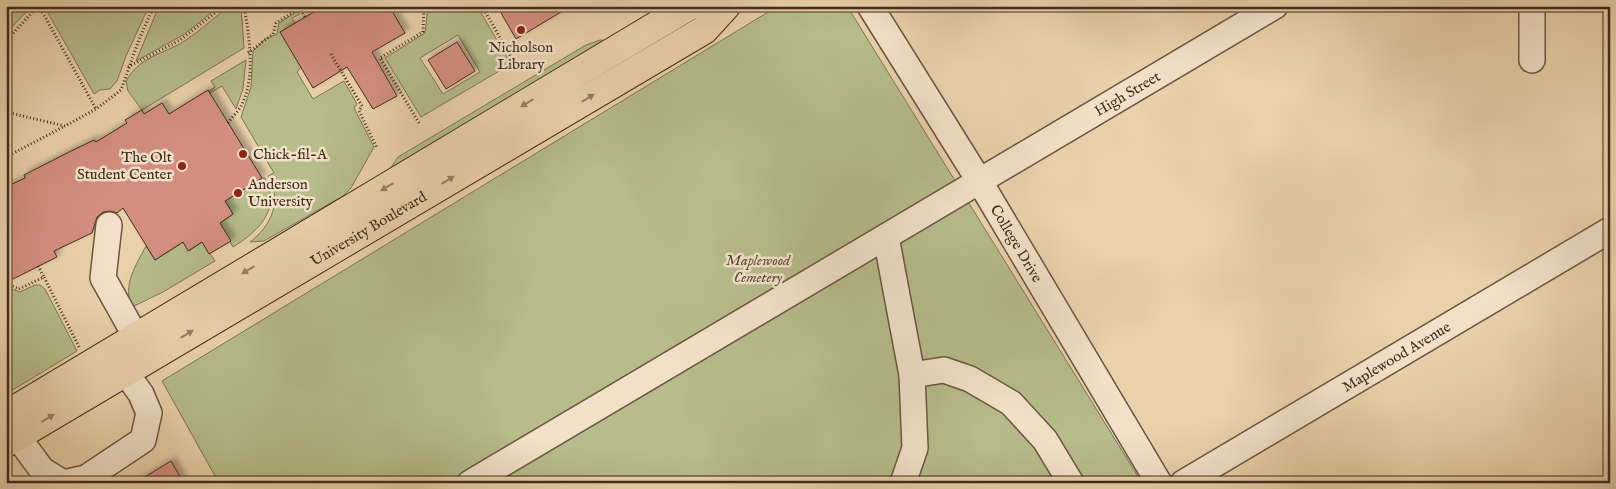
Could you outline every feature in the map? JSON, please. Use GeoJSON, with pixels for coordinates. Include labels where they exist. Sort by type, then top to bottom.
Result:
{"type":"FeatureCollection","features":[{"type":"Feature","properties":{"kind":"main road","name":"University Boulevard"},"geometry":{"type":"LineString","coordinates":[[118,362],[136,337],[689,6]]}},
{"type":"Feature","properties":{"kind":"main road","name":"University Boulevard"},"geometry":{"type":"LineString","coordinates":[[10,431],[118,362],[704,30],[726,6]]}},
{"type":"Feature","properties":{"kind":"street","name":"College Drive"},"geometry":{"type":"LineString","coordinates":[[870,6],[980,182],[1159,483]]}},
{"type":"Feature","properties":{"kind":"street"},"geometry":{"type":"LineString","coordinates":[[1532,6],[1532,60]]}},
{"type":"Feature","properties":{"kind":"street","name":"High Street"},"geometry":{"type":"LineString","coordinates":[[470,483],[980,182],[1260,10]]}},
{"type":"Feature","properties":{"kind":"street"},"geometry":{"type":"LineString","coordinates":[[632,40],[646,64]]}},
{"type":"Feature","properties":{"kind":"street"},"geometry":{"type":"LineString","coordinates":[[109,225],[103,278],[136,337]]}},
{"type":"Feature","properties":{"kind":"street","name":"Maplewood Avenue"},"geometry":{"type":"LineString","coordinates":[[1183,483],[1610,230]]}},
{"type":"Feature","properties":{"kind":"street"},"geometry":{"type":"LineString","coordinates":[[886,238],[912,375],[915,448],[920,483]]}},
{"type":"Feature","properties":{"kind":"street"},"geometry":{"type":"LineString","coordinates":[[10,431],[42,470],[62,483],[86,478],[104,468],[143,440],[149,413],[141,394],[118,362]]}},
{"type":"Feature","properties":{"kind":"street"},"geometry":{"type":"LineString","coordinates":[[912,375],[944,370],[970,379],[1010,403],[1045,440],[1071,483]]}},
{"type":"Feature","properties":{"kind":"street"},"geometry":{"type":"LineString","coordinates":[[902,483],[915,448]]}},
{"type":"Feature","properties":{"kind":"path"},"geometry":{"type":"LineString","coordinates":[[6,41],[38,6],[96,109]]}},
{"type":"Feature","properties":{"kind":"path"},"geometry":{"type":"LineString","coordinates":[[6,157],[96,109],[121,90],[127,68],[154,6]]}},
{"type":"Feature","properties":{"kind":"path"},"geometry":{"type":"LineString","coordinates":[[127,68],[180,40],[224,6]]}},
{"type":"Feature","properties":{"kind":"path"},"geometry":{"type":"LineString","coordinates":[[228,123],[242,104],[249,80],[244,6]]}},
{"type":"Feature","properties":{"kind":"path"},"geometry":{"type":"LineString","coordinates":[[419,123],[380,58],[423,32],[424,6]]}},
{"type":"Feature","properties":{"kind":"path"},"geometry":{"type":"LineString","coordinates":[[482,6],[516,64]]}},
{"type":"Feature","properties":{"kind":"path"},"geometry":{"type":"LineString","coordinates":[[248,53],[273,34],[276,23],[299,7],[306,17]]}},
{"type":"Feature","properties":{"kind":"path"},"geometry":{"type":"LineString","coordinates":[[331,54],[362,106],[359,111],[377,148]]}},
{"type":"Feature","properties":{"kind":"path"},"geometry":{"type":"LineString","coordinates":[[6,112],[65,126]]}},
{"type":"Feature","properties":{"kind":"path"},"geometry":{"type":"LineString","coordinates":[[38,266],[81,352]]}},
{"type":"Feature","properties":{"kind":"path"},"geometry":{"type":"LineString","coordinates":[[6,284],[19,289],[44,277]]}},
{"type":"Feature","properties":{"kind":"green space"},"geometry":{"type":"Polygon","coordinates":[[[6,6],[32,6],[6,33],[6,6]]]}},
{"type":"Feature","properties":{"kind":"green space"},"geometry":{"type":"Polygon","coordinates":[[[44,6],[149,6],[126,56],[117,81],[110,89],[100,90],[94,94],[44,6]]]}},
{"type":"Feature","properties":{"kind":"green space"},"geometry":{"type":"Polygon","coordinates":[[[159,6],[220,6],[183,35],[136,61],[159,6]]]}},
{"type":"Feature","properties":{"kind":"green space"},"geometry":{"type":"Polygon","coordinates":[[[229,6],[241,6],[244,48],[142,110],[128,91],[126,81],[132,72],[153,56],[186,40],[229,6]]]}},
{"type":"Feature","properties":{"kind":"green space"},"geometry":{"type":"Polygon","coordinates":[[[428,6],[477,6],[511,64],[421,117],[385,58],[425,33],[428,6]],[[458,35],[420,58],[443,94],[480,72],[458,35]]]}},
{"type":"Feature","properties":{"kind":"green space","name":"Maplewood Cemetery"},"geometry":{"type":"Polygon","coordinates":[[[778,6],[847,6],[1142,483],[219,483],[162,381],[778,6]]]}},
{"type":"Feature","properties":{"kind":"green space"},"geometry":{"type":"Polygon","coordinates":[[[298,11],[300,14],[292,18],[295,23],[301,67],[297,72],[313,99],[344,81],[357,104],[354,108],[374,147],[351,188],[343,196],[264,241],[250,242],[269,221],[274,204],[272,185],[268,176],[274,173],[241,117],[251,87],[253,51],[265,39],[277,34],[279,23],[298,11]]]}},
{"type":"Feature","properties":{"kind":"green space"},"geometry":{"type":"Polygon","coordinates":[[[600,40],[611,41],[388,172],[398,157],[586,45],[600,40]]]}},
{"type":"Feature","properties":{"kind":"green space"},"geometry":{"type":"Polygon","coordinates":[[[246,60],[243,89],[236,109],[222,86],[210,93],[209,91],[215,87],[211,81],[246,60]]]}},
{"type":"Feature","properties":{"kind":"green space"},"geometry":{"type":"Polygon","coordinates":[[[265,178],[269,190],[271,200],[269,210],[258,227],[233,247],[220,223],[233,214],[225,201],[265,178]]]}},
{"type":"Feature","properties":{"kind":"green space"},"geometry":{"type":"Polygon","coordinates":[[[183,242],[189,251],[202,242],[215,261],[163,292],[132,307],[129,299],[129,283],[146,246],[155,260],[183,242]]]}},
{"type":"Feature","properties":{"kind":"green space"},"geometry":{"type":"Polygon","coordinates":[[[35,285],[40,285],[45,289],[77,351],[6,394],[6,287],[20,292],[35,285]]]}},
{"type":"Feature","properties":{"kind":"building"},"geometry":{"type":"Polygon","coordinates":[[[324,6],[389,6],[405,33],[372,52],[397,96],[373,109],[347,67],[313,88],[280,32],[324,6]]]}},
{"type":"Feature","properties":{"kind":"building","name":"Nicholson Library"},"geometry":{"type":"Polygon","coordinates":[[[497,6],[571,6],[516,39],[497,6]]]}},
{"type":"Feature","properties":{"kind":"building"},"geometry":{"type":"Polygon","coordinates":[[[457,42],[475,71],[446,89],[428,60],[457,42]]]}},
{"type":"Feature","properties":{"kind":"building","name":"The Olt Student Center"},"geometry":{"type":"Polygon","coordinates":[[[208,90],[262,178],[225,201],[233,214],[220,223],[231,241],[209,254],[202,242],[188,251],[183,242],[155,260],[123,208],[117,213],[103,212],[97,217],[92,233],[54,251],[57,257],[13,279],[6,265],[6,187],[25,178],[24,175],[71,151],[94,140],[96,142],[127,123],[125,120],[142,110],[144,114],[162,103],[169,114],[208,90]]]}},
{"type":"Feature","properties":{"kind":"building"},"geometry":{"type":"Polygon","coordinates":[[[171,461],[184,483],[135,483],[171,461]]]}},
{"type":"Feature","properties":{"kind":"place","name":"Nicholson Library"},"geometry":{"type":"Point","coordinates":[521,30]}},
{"type":"Feature","properties":{"kind":"place","name":"Chick-fil-A"},"geometry":{"type":"Point","coordinates":[243,154]}},
{"type":"Feature","properties":{"kind":"place","name":"The Olt Student Center"},"geometry":{"type":"Point","coordinates":[182,166]}},
{"type":"Feature","properties":{"kind":"place","name":"Anderson University"},"geometry":{"type":"Point","coordinates":[238,193]}}]}
